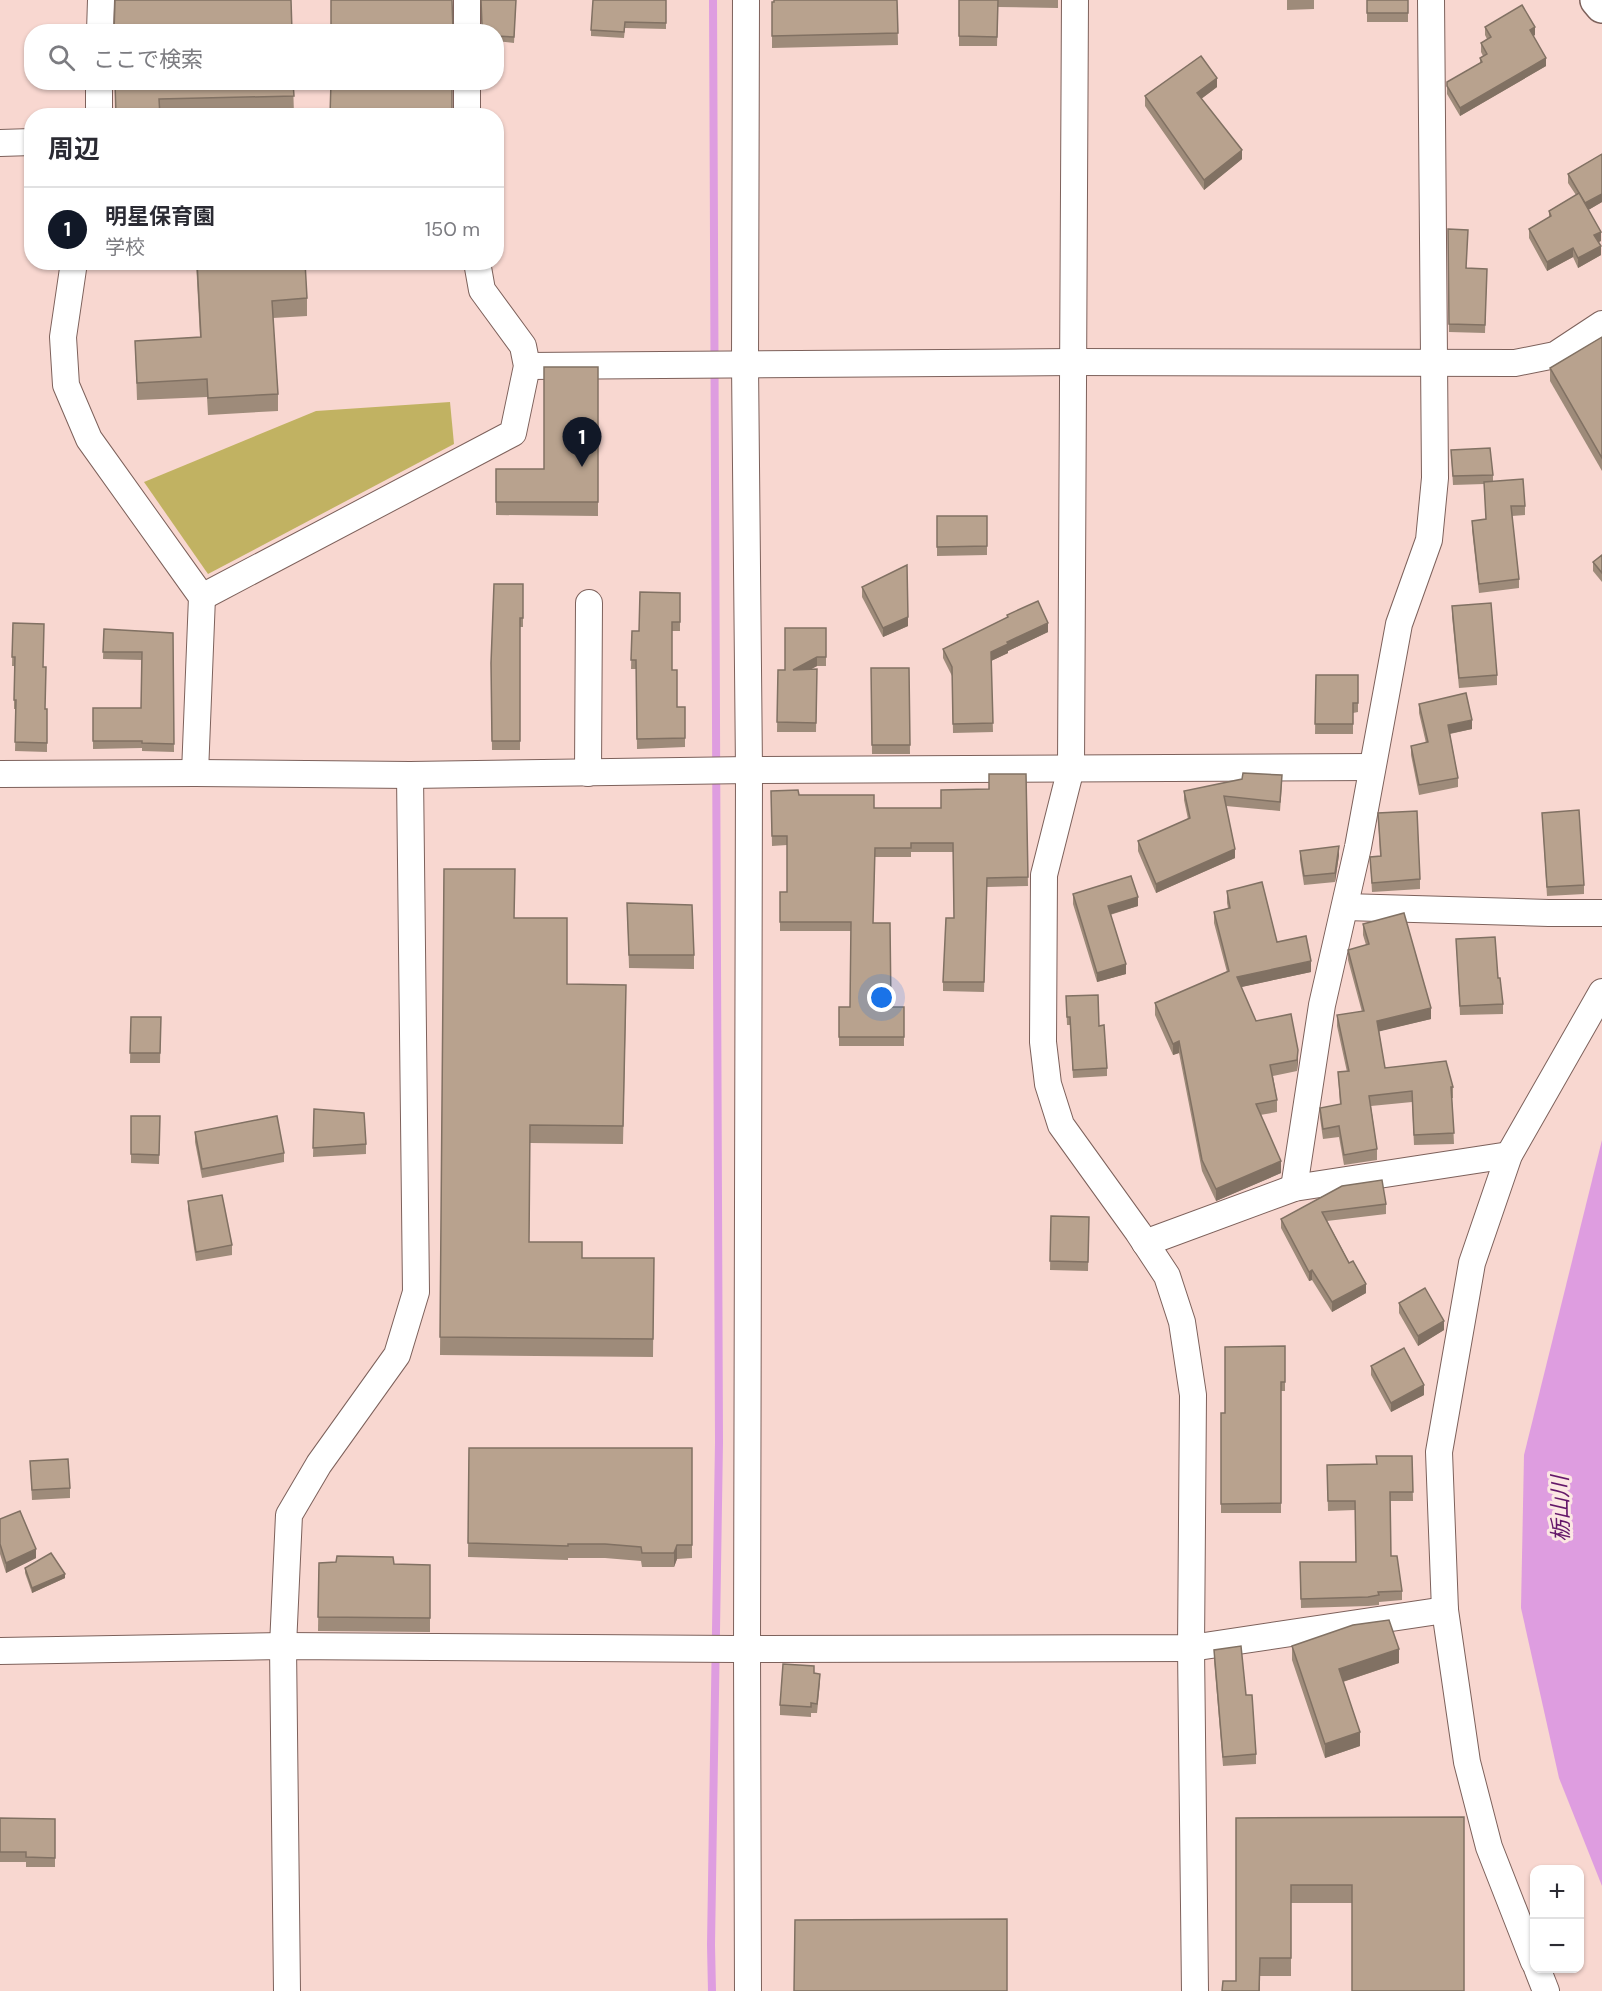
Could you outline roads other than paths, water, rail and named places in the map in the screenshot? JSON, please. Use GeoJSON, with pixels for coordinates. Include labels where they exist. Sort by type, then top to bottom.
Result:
{"type":"FeatureCollection","features":[{"type":"Feature","properties":{"kind":"main road"},"geometry":{"type":"LineString","coordinates":[[1597,0],[1602,6]]}},
{"type":"Feature","properties":{"kind":"street"},"geometry":{"type":"LineString","coordinates":[[100,24],[101,0]]}},
{"type":"Feature","properties":{"kind":"street"},"geometry":{"type":"LineString","coordinates":[[467,0],[467,24]]}},
{"type":"Feature","properties":{"kind":"street"},"geometry":{"type":"LineString","coordinates":[[746,0],[745,364],[749,770],[741,1649],[748,1991]]}},
{"type":"Feature","properties":{"kind":"street"},"geometry":{"type":"LineString","coordinates":[[1074,0],[1071,768],[1044,875],[1043,1042],[1048,1084],[1061,1125],[1167,1276],[1182,1322],[1192,1395],[1191,1648],[1195,1991]]}},
{"type":"Feature","properties":{"kind":"street"},"geometry":{"type":"LineString","coordinates":[[1294,1188],[1322,1005],[1358,847],[1399,624],[1430,540],[1435,478],[1431,0]]}},
{"type":"Feature","properties":{"kind":"street"},"geometry":{"type":"LineString","coordinates":[[99,90],[99,108]]}},
{"type":"Feature","properties":{"kind":"street"},"geometry":{"type":"LineString","coordinates":[[467,90],[467,108]]}},
{"type":"Feature","properties":{"kind":"street"},"geometry":{"type":"LineString","coordinates":[[0,142],[24,142]]}},
{"type":"Feature","properties":{"kind":"street"},"geometry":{"type":"LineString","coordinates":[[73,270],[63,336],[66,385],[89,438],[202,597],[195,773]]}},
{"type":"Feature","properties":{"kind":"street"},"geometry":{"type":"LineString","coordinates":[[202,597],[513,433],[527,366],[524,346],[482,290],[478,270]]}},
{"type":"Feature","properties":{"kind":"street"},"geometry":{"type":"LineString","coordinates":[[527,366],[1073,362],[1515,363],[1555,356],[1602,324]]}},
{"type":"Feature","properties":{"kind":"street"},"geometry":{"type":"LineString","coordinates":[[588,772],[589,603]]}},
{"type":"Feature","properties":{"kind":"street"},"geometry":{"type":"LineString","coordinates":[[0,774],[410,775],[749,770],[1372,767]]}},
{"type":"Feature","properties":{"kind":"street"},"geometry":{"type":"LineString","coordinates":[[287,1991],[283,1646],[289,1515],[319,1464],[397,1355],[416,1292],[410,775]]}},
{"type":"Feature","properties":{"kind":"street"},"geometry":{"type":"LineString","coordinates":[[1345,908],[1602,913]]}},
{"type":"Feature","properties":{"kind":"street"},"geometry":{"type":"LineString","coordinates":[[1530,1952],[1489,1847],[1467,1762],[1445,1610],[1439,1452],[1472,1263],[1509,1155],[1602,992]]}},
{"type":"Feature","properties":{"kind":"street"},"geometry":{"type":"LineString","coordinates":[[1145,1243],[1294,1188],[1509,1155]]}},
{"type":"Feature","properties":{"kind":"street"},"geometry":{"type":"LineString","coordinates":[[0,1651],[283,1646],[704,1649],[1191,1648],[1445,1610]]}},
{"type":"Feature","properties":{"kind":"street"},"geometry":{"type":"LineString","coordinates":[[1539,1973],[1546,1991]]}},
{"type":"Feature","properties":{"kind":"water","name":"栃山川"},"geometry":{"type":"Polygon","coordinates":[[[1602,1140],[1602,1886],[1559,1778],[1521,1608],[1524,1455],[1602,1140]]]}},
{"type":"Feature","properties":{"kind":"waterway"},"geometry":{"type":"LineString","coordinates":[[712,1991],[719,1442],[713,0]]}},
{"type":"Feature","properties":{"kind":"place","name":"明星保育園"},"geometry":{"type":"Point","coordinates":[582,467]}}]}
